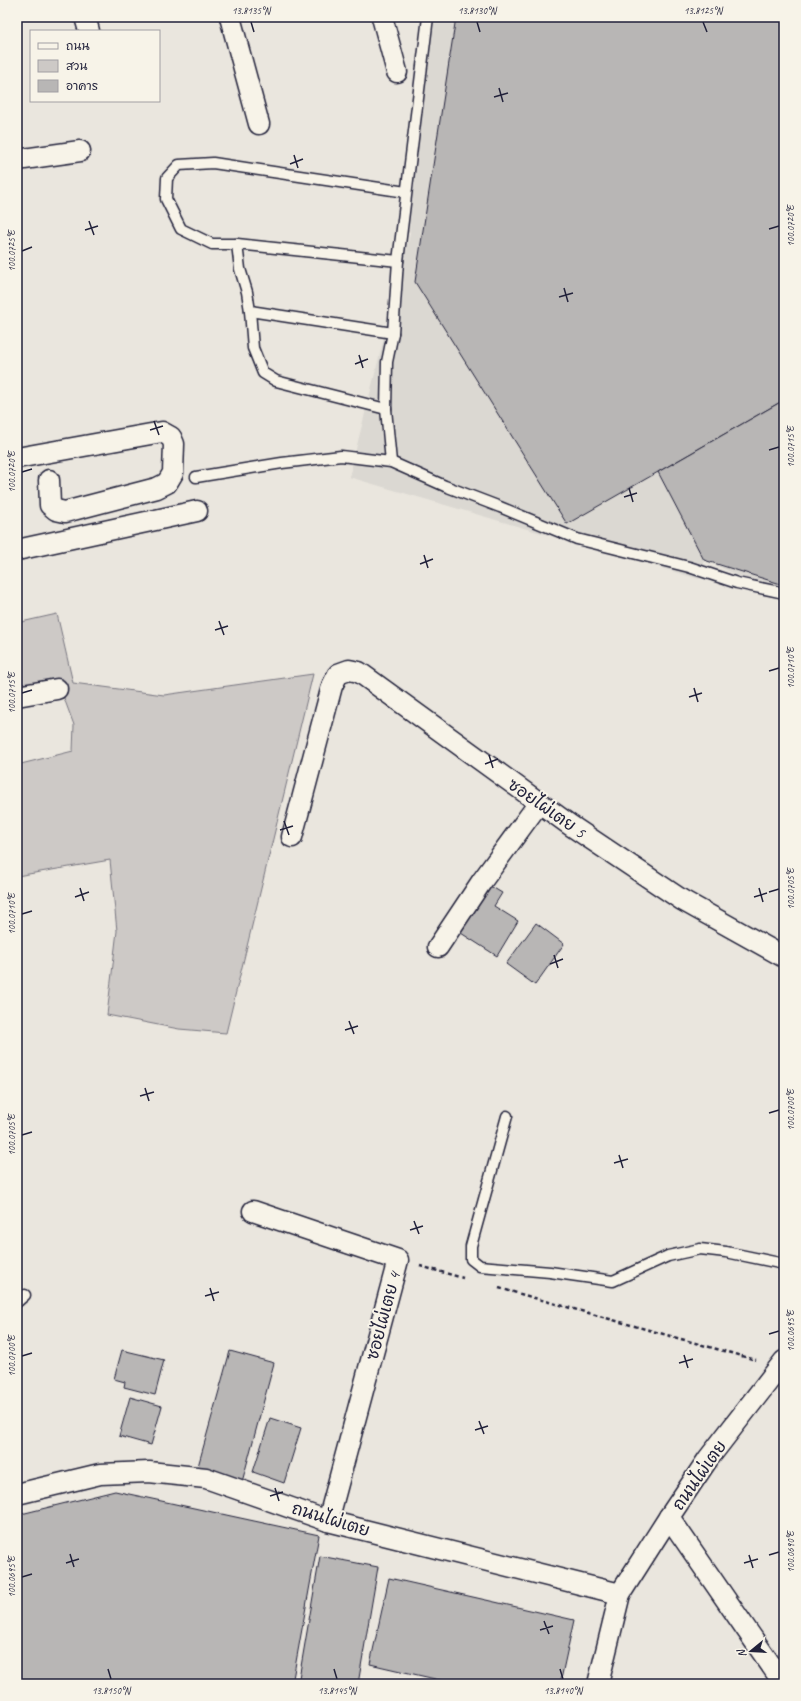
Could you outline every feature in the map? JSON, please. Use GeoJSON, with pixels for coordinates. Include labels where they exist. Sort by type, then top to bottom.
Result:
{"type":"FeatureCollection","features":[{"type":"Feature","properties":{"kind":"street"},"geometry":{"type":"LineString","coordinates":[[85,17],[89,30]]}},
{"type":"Feature","properties":{"kind":"street"},"geometry":{"type":"LineString","coordinates":[[230,17],[259,124]]}},
{"type":"Feature","properties":{"kind":"street"},"geometry":{"type":"LineString","coordinates":[[382,17],[397,72]]}},
{"type":"Feature","properties":{"kind":"street"},"geometry":{"type":"LineString","coordinates":[[17,160],[80,151]]}},
{"type":"Feature","properties":{"kind":"street"},"geometry":{"type":"LineString","coordinates":[[17,458],[162,432],[171,437],[174,444],[173,474],[167,483],[156,488],[65,512],[56,510],[50,505],[49,480]]}},
{"type":"Feature","properties":{"kind":"street"},"geometry":{"type":"LineString","coordinates":[[17,550],[197,512]]}},
{"type":"Feature","properties":{"kind":"street","name":"ซอยไผ่เตย 5"},"geometry":{"type":"LineString","coordinates":[[292,838],[332,686],[338,674],[349,670],[359,672],[538,803],[682,900],[784,957]]}},
{"type":"Feature","properties":{"kind":"street"},"geometry":{"type":"LineString","coordinates":[[17,696],[57,688]]}},
{"type":"Feature","properties":{"kind":"street"},"geometry":{"type":"LineString","coordinates":[[438,947],[482,880],[538,803]]}},
{"type":"Feature","properties":{"kind":"street","name":"ซอยไผ่เตย 4"},"geometry":{"type":"LineString","coordinates":[[253,1211],[398,1260],[328,1521]]}},
{"type":"Feature","properties":{"kind":"street","name":"ถนนไผ่เตย"},"geometry":{"type":"LineString","coordinates":[[598,1684],[620,1594],[708,1459],[782,1364]]}},
{"type":"Feature","properties":{"kind":"street","name":"ถนนไผ่เตย"},"geometry":{"type":"LineString","coordinates":[[17,1494],[100,1474],[149,1472],[206,1478],[328,1521],[620,1594]]}},
{"type":"Feature","properties":{"kind":"street"},"geometry":{"type":"LineString","coordinates":[[669,1517],[784,1684]]}},
{"type":"Feature","properties":{"kind":"lane"},"geometry":{"type":"LineString","coordinates":[[391,462],[386,409],[387,362],[393,333],[398,261],[428,17]]}},
{"type":"Feature","properties":{"kind":"lane"},"geometry":{"type":"LineString","coordinates":[[398,261],[237,244],[212,244],[181,229],[166,199],[167,178],[179,166],[213,163],[406,192]]}},
{"type":"Feature","properties":{"kind":"lane"},"geometry":{"type":"LineString","coordinates":[[237,244],[240,269],[247,292],[250,311],[253,348],[263,373],[276,381],[386,409]]}},
{"type":"Feature","properties":{"kind":"lane"},"geometry":{"type":"LineString","coordinates":[[250,311],[393,333]]}},
{"type":"Feature","properties":{"kind":"lane"},"geometry":{"type":"LineString","coordinates":[[196,477],[282,463],[341,456],[391,462],[445,486],[500,506],[577,539],[689,567],[737,583],[784,592]]}},
{"type":"Feature","properties":{"kind":"lane"},"geometry":{"type":"LineString","coordinates":[[507,1116],[471,1246],[471,1259],[480,1266],[550,1272],[613,1281],[668,1256],[700,1249],[726,1252],[784,1264]]}},
{"type":"Feature","properties":{"kind":"lane"},"geometry":{"type":"LineString","coordinates":[[17,1302],[25,1295]]}},
{"type":"Feature","properties":{"kind":"path"},"geometry":{"type":"LineString","coordinates":[[398,1260],[467,1279]]}},
{"type":"Feature","properties":{"kind":"path"},"geometry":{"type":"LineString","coordinates":[[498,1288],[782,1364]]}},
{"type":"Feature","properties":{"kind":"shaded area"},"geometry":{"type":"Polygon","coordinates":[[[428,17],[784,17],[784,596],[704,560],[699,579],[349,477],[410,234],[406,192],[428,17]]]}},
{"type":"Feature","properties":{"kind":"green space"},"geometry":{"type":"Polygon","coordinates":[[[57,614],[73,683],[164,695],[313,674],[226,1033],[179,1029],[107,1015],[117,931],[110,860],[17,876],[17,765],[73,751],[74,725],[58,682],[17,688],[17,623],[57,614]]]}},
{"type":"Feature","properties":{"kind":"building"},"geometry":{"type":"Polygon","coordinates":[[[456,17],[784,17],[784,400],[567,524],[415,282],[456,17]]]}},
{"type":"Feature","properties":{"kind":"building"},"geometry":{"type":"Polygon","coordinates":[[[784,400],[784,585],[704,560],[658,472],[784,400]]]}},
{"type":"Feature","properties":{"kind":"building"},"geometry":{"type":"Polygon","coordinates":[[[482,881],[502,893],[494,906],[518,921],[497,956],[453,928],[482,881]]]}},
{"type":"Feature","properties":{"kind":"building"},"geometry":{"type":"Polygon","coordinates":[[[536,923],[564,944],[535,985],[506,964],[536,923]]]}},
{"type":"Feature","properties":{"kind":"building"},"geometry":{"type":"Polygon","coordinates":[[[122,1350],[164,1360],[155,1395],[124,1387],[125,1382],[114,1379],[122,1350]]]}},
{"type":"Feature","properties":{"kind":"building"},"geometry":{"type":"Polygon","coordinates":[[[230,1351],[274,1363],[242,1482],[197,1470],[230,1351]]]}},
{"type":"Feature","properties":{"kind":"building"},"geometry":{"type":"Polygon","coordinates":[[[130,1397],[162,1406],[151,1445],[119,1436],[130,1397]]]}},
{"type":"Feature","properties":{"kind":"building"},"geometry":{"type":"Polygon","coordinates":[[[270,1418],[301,1428],[284,1483],[253,1472],[270,1418]]]}},
{"type":"Feature","properties":{"kind":"building"},"geometry":{"type":"Polygon","coordinates":[[[115,1491],[319,1535],[292,1684],[17,1684],[17,1515],[115,1491]]]}},
{"type":"Feature","properties":{"kind":"building"},"geometry":{"type":"Polygon","coordinates":[[[320,1556],[378,1567],[358,1684],[298,1684],[320,1556]]]}},
{"type":"Feature","properties":{"kind":"building"},"geometry":{"type":"Polygon","coordinates":[[[389,1578],[574,1620],[560,1684],[457,1684],[370,1664],[389,1578]]]}}]}
